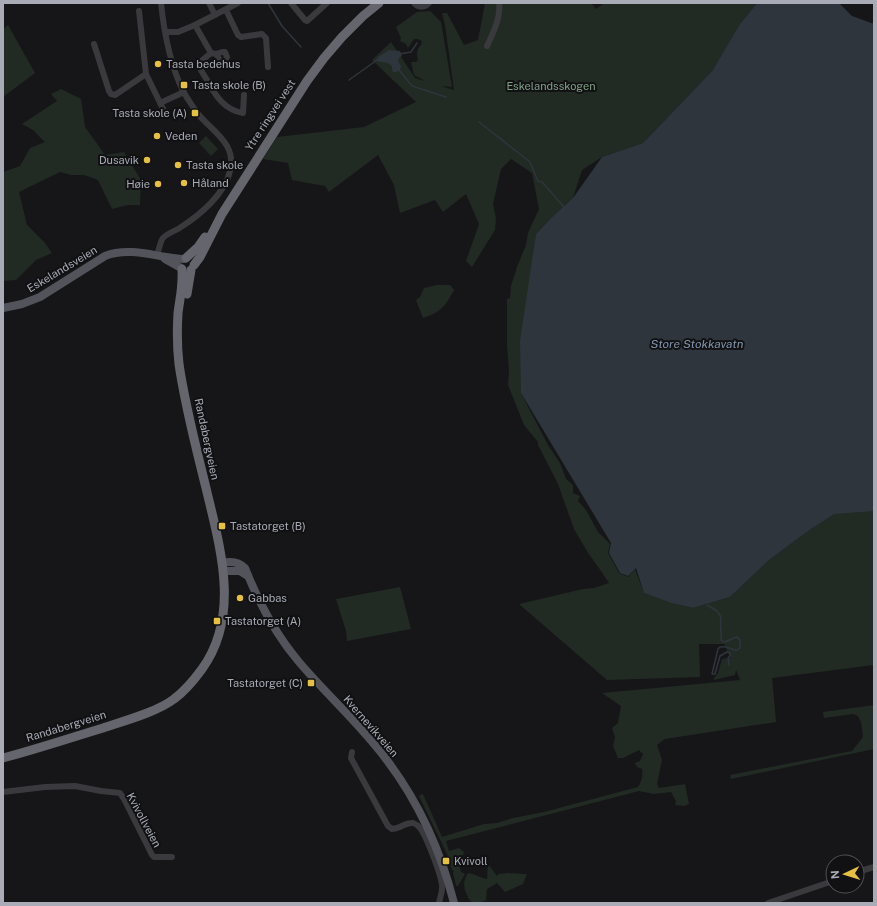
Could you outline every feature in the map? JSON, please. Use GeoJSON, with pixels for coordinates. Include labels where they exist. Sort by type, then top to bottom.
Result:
{"type":"FeatureCollection","features":[{"type":"Feature","properties":{"kind":"highway"},"geometry":{"type":"LineString","coordinates":[[356,24],[379,3]]}},
{"type":"Feature","properties":{"kind":"highway"},"geometry":{"type":"LineString","coordinates":[[356,24],[386,3]]}},
{"type":"Feature","properties":{"kind":"highway","name":"Ytre ringvei vest"},"geometry":{"type":"LineString","coordinates":[[186,265],[200,257],[222,214],[307,81],[324,58],[356,24]]}},
{"type":"Feature","properties":{"kind":"highway","name":"Randabergveien"},"geometry":{"type":"LineString","coordinates":[[3,758],[124,721],[149,712],[173,700],[193,682],[208,661],[218,639],[224,614],[224,567],[222,538],[201,458],[183,364],[186,265]]}},
{"type":"Feature","properties":{"kind":"main road","name":"Eskelandsveien"},"geometry":{"type":"LineString","coordinates":[[3,308],[22,304],[40,297],[112,253],[126,252],[157,255]]}},
{"type":"Feature","properties":{"kind":"main road"},"geometry":{"type":"LineString","coordinates":[[157,255],[171,258],[186,265]]}},
{"type":"Feature","properties":{"kind":"main road","name":"Kvernevikveien"},"geometry":{"type":"LineString","coordinates":[[224,567],[240,571],[248,576],[266,612],[283,640],[299,662],[388,760],[412,797],[434,842],[454,903]]}},
{"type":"Feature","properties":{"kind":"street"},"geometry":{"type":"LineString","coordinates":[[157,255],[163,238],[200,214],[223,189],[230,171],[231,160],[228,146],[199,114],[184,92],[172,62],[162,3]]}},
{"type":"Feature","properties":{"kind":"street"},"geometry":{"type":"LineString","coordinates":[[209,3],[215,15]]}},
{"type":"Feature","properties":{"kind":"street"},"geometry":{"type":"LineString","coordinates":[[166,32],[178,32],[238,3]]}},
{"type":"Feature","properties":{"kind":"street"},"geometry":{"type":"LineString","coordinates":[[290,3],[307,21],[327,3]]}},
{"type":"Feature","properties":{"kind":"street"},"geometry":{"type":"LineString","coordinates":[[414,3],[422,7],[427,6],[429,3]]}},
{"type":"Feature","properties":{"kind":"street"},"geometry":{"type":"LineString","coordinates":[[487,46],[500,10],[499,3]]}},
{"type":"Feature","properties":{"kind":"street"},"geometry":{"type":"LineString","coordinates":[[226,10],[238,35],[241,37],[262,34],[266,38],[268,67]]}},
{"type":"Feature","properties":{"kind":"street"},"geometry":{"type":"LineString","coordinates":[[139,11],[146,74],[166,115]]}},
{"type":"Feature","properties":{"kind":"street"},"geometry":{"type":"LineString","coordinates":[[195,25],[213,54],[200,62],[199,66],[218,98],[226,106],[237,112],[243,113],[244,95]]}},
{"type":"Feature","properties":{"kind":"street"},"geometry":{"type":"LineString","coordinates":[[94,44],[107,86],[111,94],[115,95],[146,74]]}},
{"type":"Feature","properties":{"kind":"street"},"geometry":{"type":"LineString","coordinates":[[160,103],[184,92]]}},
{"type":"Feature","properties":{"kind":"street"},"geometry":{"type":"LineString","coordinates":[[352,752],[351,758],[388,826],[392,830],[413,823],[419,826],[430,846],[442,885],[439,903]]}},
{"type":"Feature","properties":{"kind":"street","name":"Kvivollveien"},"geometry":{"type":"LineString","coordinates":[[3,792],[45,787],[75,786],[120,793],[152,855],[154,857],[172,857]]}},
{"type":"Feature","properties":{"kind":"street"},"geometry":{"type":"LineString","coordinates":[[768,903],[825,884]]}},
{"type":"Feature","properties":{"kind":"green space","name":"Eskelandsskogen"},"geometry":{"type":"Polygon","coordinates":[[[485,3],[591,3],[596,9],[604,3],[757,3],[740,24],[729,46],[713,70],[643,143],[602,157],[582,170],[573,198],[536,234],[521,393],[548,445],[560,463],[566,479],[573,485],[573,493],[580,496],[578,501],[586,510],[598,532],[610,544],[608,553],[619,573],[628,577],[635,569],[644,593],[671,603],[693,608],[730,597],[769,560],[834,512],[874,509],[874,665],[772,678],[776,722],[665,739],[657,745],[662,760],[657,784],[659,788],[685,784],[689,804],[684,806],[675,805],[676,801],[671,792],[654,794],[639,791],[446,841],[449,851],[459,848],[464,852],[459,863],[461,872],[465,874],[458,886],[456,886],[454,872],[447,854],[419,796],[420,795],[423,794],[442,837],[484,824],[497,823],[513,818],[544,812],[638,787],[642,778],[642,769],[637,767],[635,763],[640,761],[643,754],[639,750],[623,758],[618,758],[613,746],[615,737],[612,728],[618,723],[621,706],[602,693],[740,680],[736,670],[735,675],[714,680],[718,673],[722,659],[731,658],[724,644],[699,644],[700,677],[607,680],[519,604],[583,589],[594,588],[609,583],[588,553],[574,529],[558,484],[538,445],[538,442],[524,425],[508,385],[507,299],[510,298],[511,286],[526,245],[528,233],[539,209],[532,173],[511,159],[501,169],[493,204],[496,218],[495,230],[472,267],[466,261],[479,224],[466,194],[443,212],[435,200],[400,213],[394,185],[378,155],[329,192],[325,186],[292,180],[288,163],[263,159],[277,137],[364,127],[416,102],[372,60],[391,42],[415,78],[425,81],[414,75],[411,62],[416,62],[418,60],[417,51],[422,41],[414,39],[408,48],[406,44],[400,41],[401,38],[396,27],[417,12],[430,11],[441,22],[452,87],[441,86],[454,90],[442,13],[447,13],[464,45],[478,40],[485,3]]]}},
{"type":"Feature","properties":{"kind":"green space"},"geometry":{"type":"Polygon","coordinates":[[[8,25],[35,73],[3,97],[3,29],[8,25]]]}},
{"type":"Feature","properties":{"kind":"green space"},"geometry":{"type":"Polygon","coordinates":[[[61,89],[81,99],[85,127],[105,155],[124,152],[141,180],[140,205],[128,205],[112,209],[98,180],[84,175],[71,175],[60,172],[19,192],[27,225],[45,243],[52,253],[36,260],[16,280],[3,281],[3,172],[20,166],[30,148],[45,142],[33,130],[22,124],[57,101],[51,94],[61,89]]]}},
{"type":"Feature","properties":{"kind":"green space"},"geometry":{"type":"Polygon","coordinates":[[[206,136],[218,149],[211,156],[199,143],[206,136]]]}},
{"type":"Feature","properties":{"kind":"green space"},"geometry":{"type":"Polygon","coordinates":[[[437,285],[450,285],[454,290],[439,311],[423,318],[416,300],[420,297],[424,288],[437,285]]]}},
{"type":"Feature","properties":{"kind":"green space"},"geometry":{"type":"Polygon","coordinates":[[[400,587],[411,629],[347,641],[346,631],[336,599],[400,587]]]}},
{"type":"Feature","properties":{"kind":"green space"},"geometry":{"type":"Polygon","coordinates":[[[874,705],[874,749],[731,779],[730,775],[852,751],[863,737],[861,722],[858,716],[853,714],[824,718],[823,712],[874,705]]]}},
{"type":"Feature","properties":{"kind":"green space"},"geometry":{"type":"Polygon","coordinates":[[[488,864],[497,876],[498,874],[508,873],[527,874],[523,884],[505,892],[497,883],[487,889],[486,900],[473,903],[465,889],[465,879],[468,873],[487,879],[488,864]]]}},
{"type":"Feature","properties":{"kind":"water","name":"Store Stokkavatn"},"geometry":{"type":"Polygon","coordinates":[[[757,3],[839,3],[852,16],[874,24],[874,511],[834,514],[769,560],[730,597],[693,608],[671,603],[644,593],[636,568],[628,576],[620,573],[609,553],[611,543],[521,393],[520,341],[536,234],[573,198],[602,157],[643,143],[713,70],[740,24],[757,3]]]}},
{"type":"Feature","properties":{"kind":"water"},"geometry":{"type":"Polygon","coordinates":[[[389,50],[400,51],[402,56],[398,61],[401,66],[400,70],[396,72],[393,72],[392,66],[388,63],[376,61],[378,57],[389,50]]]}},
{"type":"Feature","properties":{"kind":"waterway"},"geometry":{"type":"LineString","coordinates":[[268,3],[282,26],[301,47]]}},
{"type":"Feature","properties":{"kind":"waterway"},"geometry":{"type":"LineString","coordinates":[[399,54],[411,52],[417,43]]}},
{"type":"Feature","properties":{"kind":"waterway"},"geometry":{"type":"LineString","coordinates":[[349,80],[377,60]]}},
{"type":"Feature","properties":{"kind":"waterway"},"geometry":{"type":"LineString","coordinates":[[399,70],[412,86],[446,97]]}},
{"type":"Feature","properties":{"kind":"waterway"},"geometry":{"type":"LineString","coordinates":[[479,122],[530,162],[538,181],[542,182],[564,207]]}},
{"type":"Feature","properties":{"kind":"waterway"},"geometry":{"type":"LineString","coordinates":[[707,605],[717,611],[721,617],[721,640],[724,642],[737,637],[740,640],[740,648],[737,650],[725,647],[720,647],[718,649],[712,674],[715,674],[720,656],[727,652],[730,653],[728,658],[729,665]]}},
{"type":"Feature","properties":{"kind":"place","name":"Tasta bedehus"},"geometry":{"type":"Point","coordinates":[158,64]}},
{"type":"Feature","properties":{"kind":"place","name":"Tasta skole (B)"},"geometry":{"type":"Point","coordinates":[184,85]}},
{"type":"Feature","properties":{"kind":"place","name":"Tasta skole (A)"},"geometry":{"type":"Point","coordinates":[195,113]}},
{"type":"Feature","properties":{"kind":"place","name":"Veden"},"geometry":{"type":"Point","coordinates":[157,136]}},
{"type":"Feature","properties":{"kind":"place","name":"Dusavik"},"geometry":{"type":"Point","coordinates":[147,160]}},
{"type":"Feature","properties":{"kind":"place","name":"Tasta skole"},"geometry":{"type":"Point","coordinates":[178,165]}},
{"type":"Feature","properties":{"kind":"place","name":"Håland"},"geometry":{"type":"Point","coordinates":[184,183]}},
{"type":"Feature","properties":{"kind":"place","name":"Høie"},"geometry":{"type":"Point","coordinates":[158,184]}},
{"type":"Feature","properties":{"kind":"place","name":"Tastatorget (B)"},"geometry":{"type":"Point","coordinates":[222,526]}},
{"type":"Feature","properties":{"kind":"place","name":"Gabbas"},"geometry":{"type":"Point","coordinates":[240,598]}},
{"type":"Feature","properties":{"kind":"place","name":"Tastatorget (A)"},"geometry":{"type":"Point","coordinates":[217,621]}},
{"type":"Feature","properties":{"kind":"place","name":"Tastatorget (C)"},"geometry":{"type":"Point","coordinates":[311,683]}},
{"type":"Feature","properties":{"kind":"place","name":"Kvivoll"},"geometry":{"type":"Point","coordinates":[446,861]}}]}
